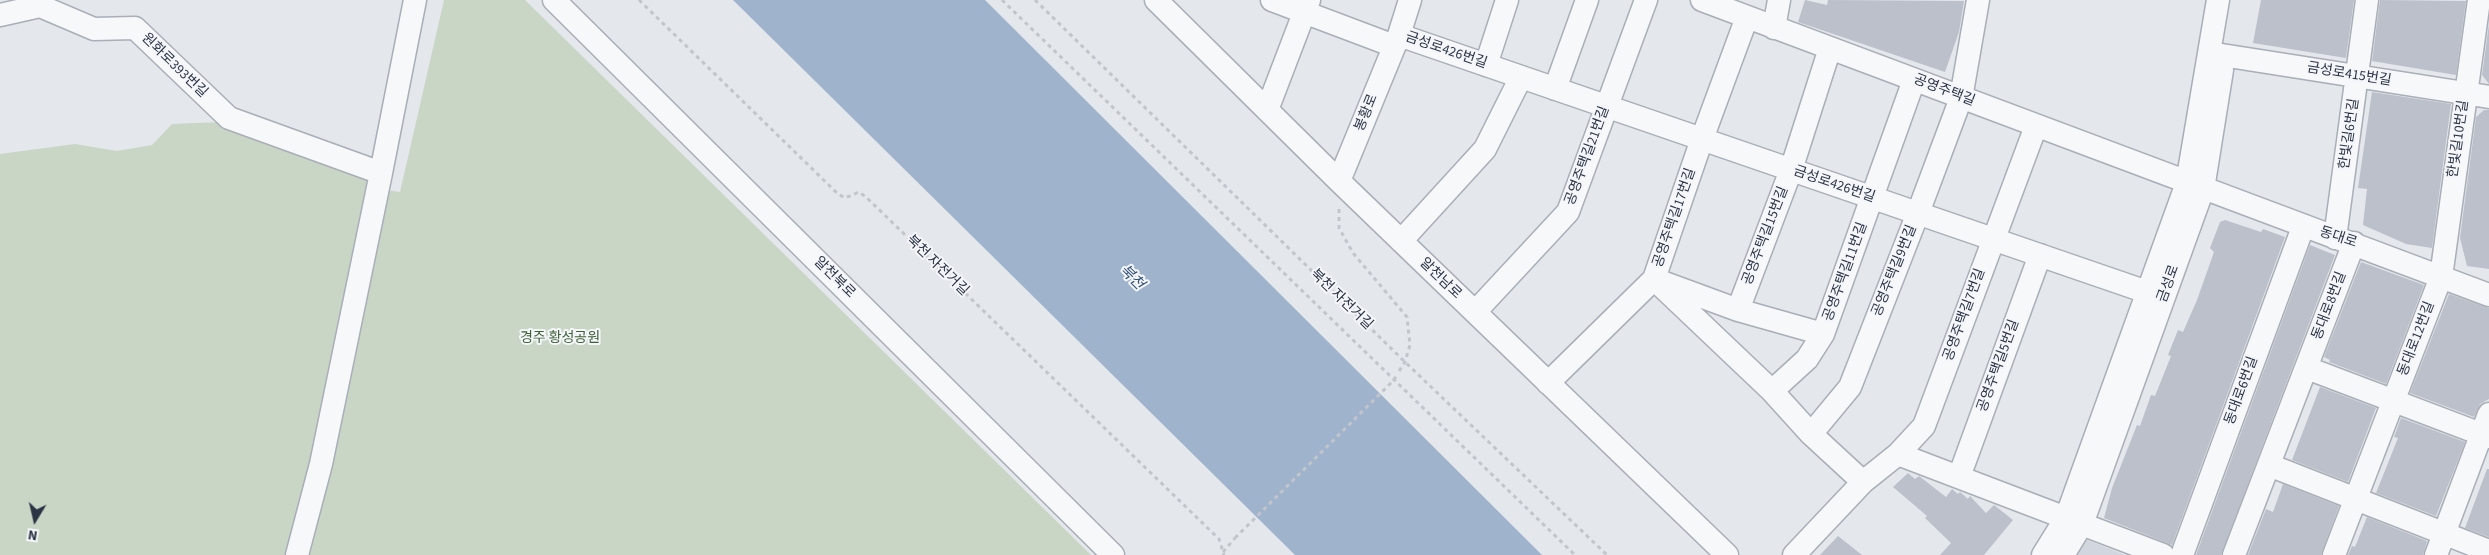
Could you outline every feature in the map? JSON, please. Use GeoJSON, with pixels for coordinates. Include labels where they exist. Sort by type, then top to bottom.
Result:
{"type":"FeatureCollection","features":[{"type":"Feature","properties":{"kind":"street"},"geometry":{"type":"LineString","coordinates":[[297,555],[321,464],[415,0]]}},
{"type":"Feature","properties":{"kind":"street","name":"알천북로"},"geometry":{"type":"LineString","coordinates":[[554,0],[1113,555]]}},
{"type":"Feature","properties":{"kind":"street","name":"알천남로"},"geometry":{"type":"LineString","coordinates":[[1156,0],[1339,181],[1727,555]]}},
{"type":"Feature","properties":{"kind":"street"},"geometry":{"type":"LineString","coordinates":[[1272,0],[1306,6],[1397,41]]}},
{"type":"Feature","properties":{"kind":"street","name":"봉황로"},"geometry":{"type":"LineString","coordinates":[[1339,181],[1397,41],[1410,0]]}},
{"type":"Feature","properties":{"kind":"street"},"geometry":{"type":"LineString","coordinates":[[1486,65],[1507,0]]}},
{"type":"Feature","properties":{"kind":"street"},"geometry":{"type":"LineString","coordinates":[[1555,89],[1588,0]]}},
{"type":"Feature","properties":{"kind":"street","name":"공영주택길21번길"},"geometry":{"type":"LineString","coordinates":[[1475,312],[1568,212],[1646,0]]}},
{"type":"Feature","properties":{"kind":"street","name":"공영주택길"},"geometry":{"type":"LineString","coordinates":[[1702,0],[2195,186]]}},
{"type":"Feature","properties":{"kind":"street"},"geometry":{"type":"LineString","coordinates":[[1774,28],[1779,0]]}},
{"type":"Feature","properties":{"kind":"street","name":"공영주택길9번길"},"geometry":{"type":"LineString","coordinates":[[1811,434],[1850,387],[1918,213],[1961,98],[1978,0]]}},
{"type":"Feature","properties":{"kind":"street","name":"금성로"},"geometry":{"type":"LineString","coordinates":[[2217,54],[2218,0]]}},
{"type":"Feature","properties":{"kind":"street","name":"금성로"},"geometry":{"type":"LineString","coordinates":[[2043,555],[2074,521],[2195,186],[2217,54],[2233,0]]}},
{"type":"Feature","properties":{"kind":"street","name":"한빛길6번길"},"geometry":{"type":"LineString","coordinates":[[2345,240],[2357,77],[2367,0]]}},
{"type":"Feature","properties":{"kind":"street","name":"한빛길10번길"},"geometry":{"type":"LineString","coordinates":[[2441,278],[2478,0]]}},
{"type":"Feature","properties":{"kind":"street","name":"원화로393번길"},"geometry":{"type":"LineString","coordinates":[[0,15],[40,6],[94,29],[134,28],[229,118],[381,173]]}},
{"type":"Feature","properties":{"kind":"street"},"geometry":{"type":"LineString","coordinates":[[1267,110],[1306,6]]}},
{"type":"Feature","properties":{"kind":"street","name":"공영주택길17번길"},"geometry":{"type":"LineString","coordinates":[[1548,383],[1654,279],[1702,139],[1747,17]]}},
{"type":"Feature","properties":{"kind":"street","name":"금성로426번길"},"geometry":{"type":"LineString","coordinates":[[1397,41],[1486,65],[2147,292]]}},
{"type":"Feature","properties":{"kind":"street","name":"공영주택길15번길"},"geometry":{"type":"LineString","coordinates":[[1738,310],[1791,170],[1830,48]]}},
{"type":"Feature","properties":{"kind":"street","name":"금성로415번길"},"geometry":{"type":"LineString","coordinates":[[2217,54],[2489,97]]}},
{"type":"Feature","properties":{"kind":"street"},"geometry":{"type":"LineString","coordinates":[[1401,241],[1485,149],[1521,77]]}},
{"type":"Feature","properties":{"kind":"street","name":"공영주택길11번길"},"geometry":{"type":"LineString","coordinates":[[1772,392],[1807,359],[1823,334],[1914,80]]}},
{"type":"Feature","properties":{"kind":"street","name":"공영주택길7번길"},"geometry":{"type":"LineString","coordinates":[[1794,555],[1863,482],[1898,454],[1924,426],[2036,126]]}},
{"type":"Feature","properties":{"kind":"street","name":"금성로"},"geometry":{"type":"LineString","coordinates":[[2063,555],[2147,292],[2195,186]]}},
{"type":"Feature","properties":{"kind":"street","name":"동대로"},"geometry":{"type":"LineString","coordinates":[[2195,186],[2303,227],[2345,240],[2489,295]]}},
{"type":"Feature","properties":{"kind":"street","name":"동대로6번길"},"geometry":{"type":"LineString","coordinates":[[2182,555],[2303,227]]}},
{"type":"Feature","properties":{"kind":"street","name":"동대로8번길"},"geometry":{"type":"LineString","coordinates":[[2234,555],[2307,368],[2345,240]]}},
{"type":"Feature","properties":{"kind":"street","name":"공영주택길5번길"},"geometry":{"type":"LineString","coordinates":[[1959,476],[2040,255]]}},
{"type":"Feature","properties":{"kind":"street","name":"동대로12번길"},"geometry":{"type":"LineString","coordinates":[[2334,555],[2441,278]]}},
{"type":"Feature","properties":{"kind":"street"},"geometry":{"type":"LineString","coordinates":[[1654,279],[1738,310],[1823,334]]}},
{"type":"Feature","properties":{"kind":"street"},"geometry":{"type":"LineString","coordinates":[[1654,279],[1772,392],[1811,434],[1863,482]]}},
{"type":"Feature","properties":{"kind":"street"},"geometry":{"type":"LineString","coordinates":[[2307,368],[2394,401],[2486,428],[2436,555]]}},
{"type":"Feature","properties":{"kind":"street"},"geometry":{"type":"LineString","coordinates":[[1898,454],[2163,555]]}},
{"type":"Feature","properties":{"kind":"street"},"geometry":{"type":"LineString","coordinates":[[2269,466],[2489,551]]}},
{"type":"Feature","properties":{"kind":"path","name":"북천 자전거길"},"geometry":{"type":"LineString","coordinates":[[639,0],[838,194],[845,198],[859,192],[866,197],[1218,539],[1224,554]]}},
{"type":"Feature","properties":{"kind":"path"},"geometry":{"type":"LineString","coordinates":[[1002,0],[1575,555]]}},
{"type":"Feature","properties":{"kind":"path","name":"북천 자전거길"},"geometry":{"type":"LineString","coordinates":[[1035,0],[1405,362],[1607,555]]}},
{"type":"Feature","properties":{"kind":"path"},"geometry":{"type":"LineString","coordinates":[[1224,554],[1235,538],[1394,380],[1405,362],[1410,345],[1407,317],[1353,252],[1339,228],[1339,181]]}},
{"type":"Feature","properties":{"kind":"shaded area"},"geometry":{"type":"Polygon","coordinates":[[[2085,539],[2125,555],[2075,555],[2085,539]]]}},
{"type":"Feature","properties":{"kind":"green space","name":"경주 황성공원"},"geometry":{"type":"Polygon","coordinates":[[[444,0],[525,0],[1091,555],[0,555],[0,154],[75,144],[117,151],[152,145],[172,124],[221,122],[369,176],[378,189],[400,192],[444,0]]]}},
{"type":"Feature","properties":{"kind":"water","name":"북천"},"geometry":{"type":"Polygon","coordinates":[[[733,0],[985,0],[1542,555],[1295,555],[733,0]]]}},
{"type":"Feature","properties":{"kind":"building"},"geometry":{"type":"Polygon","coordinates":[[[1805,0],[1827,5],[1828,0],[1964,1],[1959,32],[1945,72],[1798,22],[1805,0]]]}},
{"type":"Feature","properties":{"kind":"building"},"geometry":{"type":"Polygon","coordinates":[[[2261,0],[2354,0],[2346,58],[2253,43],[2261,0]]]}},
{"type":"Feature","properties":{"kind":"building"},"geometry":{"type":"Polygon","coordinates":[[[2380,0],[2466,1],[2456,75],[2372,61],[2380,0]]]}},
{"type":"Feature","properties":{"kind":"building"},"geometry":{"type":"Polygon","coordinates":[[[2489,24],[2489,84],[2482,75],[2489,24]]]}},
{"type":"Feature","properties":{"kind":"building"},"geometry":{"type":"Polygon","coordinates":[[[2372,92],[2451,104],[2432,248],[2406,244],[2363,225],[2367,189],[2358,188],[2372,92]]]}},
{"type":"Feature","properties":{"kind":"building"},"geometry":{"type":"Polygon","coordinates":[[[2484,110],[2489,110],[2489,269],[2467,266],[2460,238],[2476,117],[2484,110]]]}},
{"type":"Feature","properties":{"kind":"building"},"geometry":{"type":"Polygon","coordinates":[[[2225,220],[2261,232],[2263,229],[2285,237],[2172,545],[2104,518],[2112,488],[2137,425],[2140,426],[2151,395],[2155,396],[2171,356],[2168,355],[2178,330],[2183,332],[2197,300],[2214,252],[2210,248],[2220,222],[2225,220]]]}},
{"type":"Feature","properties":{"kind":"building"},"geometry":{"type":"Polygon","coordinates":[[[2310,245],[2335,255],[2221,555],[2196,555],[2310,245]]]}},
{"type":"Feature","properties":{"kind":"building"},"geometry":{"type":"Polygon","coordinates":[[[2361,262],[2424,285],[2386,384],[2329,362],[2330,360],[2324,357],[2361,262]]]}},
{"type":"Feature","properties":{"kind":"building"},"geometry":{"type":"Polygon","coordinates":[[[2449,294],[2489,308],[2489,399],[2480,404],[2474,417],[2410,393],[2449,294]]]}},
{"type":"Feature","properties":{"kind":"building"},"geometry":{"type":"Polygon","coordinates":[[[2320,387],[2376,408],[2348,482],[2292,460],[2320,387]]]}},
{"type":"Feature","properties":{"kind":"building"},"geometry":{"type":"Polygon","coordinates":[[[2401,418],[2465,442],[2436,516],[2376,493],[2398,438],[2394,437],[2401,418]]]}},
{"type":"Feature","properties":{"kind":"building"},"geometry":{"type":"Polygon","coordinates":[[[2487,469],[2489,469],[2489,537],[2465,528],[2487,469]]]}},
{"type":"Feature","properties":{"kind":"building"},"geometry":{"type":"Polygon","coordinates":[[[1908,473],[1915,479],[1919,476],[1946,497],[1952,489],[1958,494],[1960,492],[1968,499],[1970,496],[1986,513],[1994,505],[2013,520],[1984,555],[1940,555],[1951,543],[1925,518],[1927,516],[1893,487],[1908,473]]]}},
{"type":"Feature","properties":{"kind":"building"},"geometry":{"type":"Polygon","coordinates":[[[2283,484],[2339,506],[2321,555],[2248,555],[2266,509],[2273,512],[2283,484]]]}},
{"type":"Feature","properties":{"kind":"building"},"geometry":{"type":"Polygon","coordinates":[[[2367,517],[2427,541],[2423,555],[2348,555],[2352,546],[2355,547],[2367,517]]]}},
{"type":"Feature","properties":{"kind":"building"},"geometry":{"type":"Polygon","coordinates":[[[1838,536],[1862,555],[1820,555],[1838,536]]]}}]}
